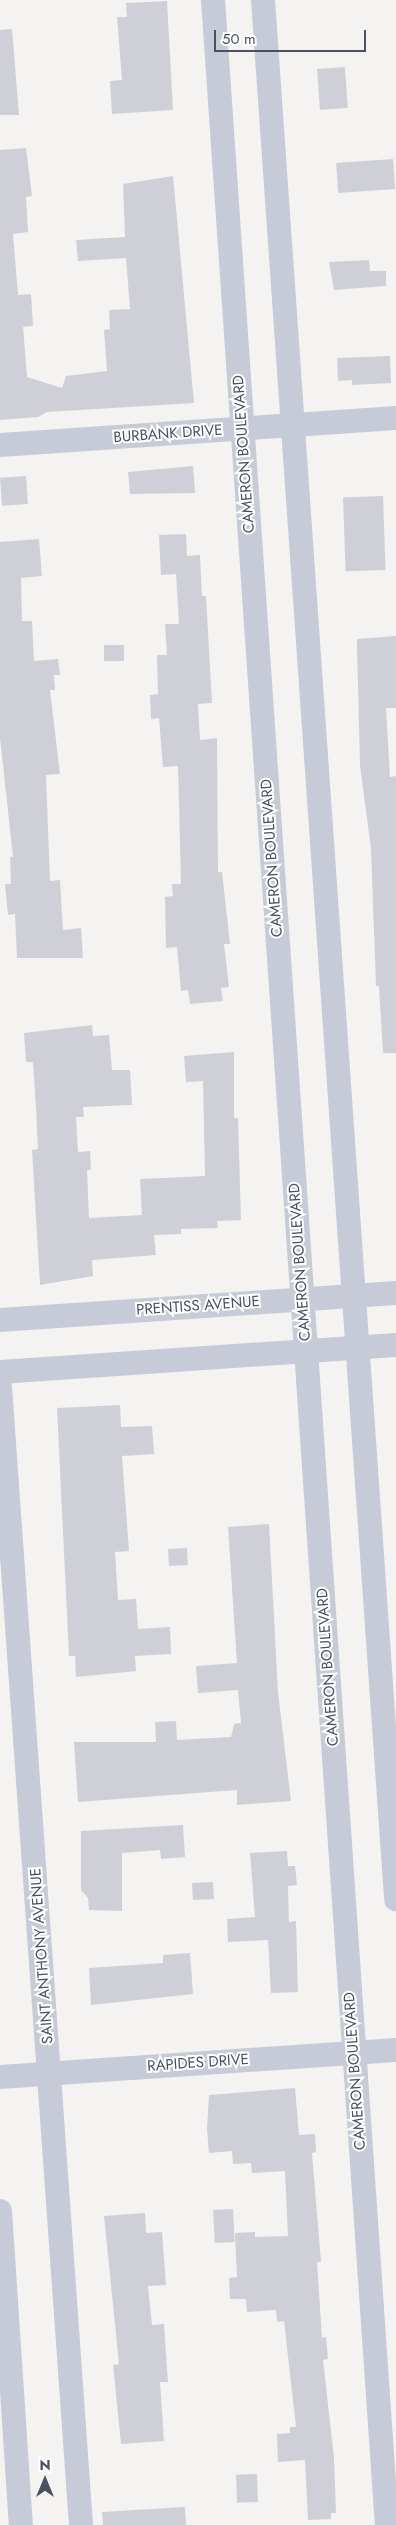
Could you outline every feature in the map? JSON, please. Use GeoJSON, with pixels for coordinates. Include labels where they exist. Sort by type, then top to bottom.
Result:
{"type":"FeatureCollection","features":[{"type":"Feature","properties":{"kind":"street","name":"CAMERON BOULEVARD"},"geometry":{"type":"LineString","coordinates":[[213,0],[387,2525]]}},
{"type":"Feature","properties":{"kind":"street"},"geometry":{"type":"LineString","coordinates":[[264,0],[396,1899]]}},
{"type":"Feature","properties":{"kind":"street","name":"BURBANK DRIVE"},"geometry":{"type":"LineString","coordinates":[[0,445],[396,418]]}},
{"type":"Feature","properties":{"kind":"street","name":"PRENTISS AVENUE"},"geometry":{"type":"LineString","coordinates":[[0,1320],[396,1293]]}},
{"type":"Feature","properties":{"kind":"street"},"geometry":{"type":"LineString","coordinates":[[0,1372],[396,1345]]}},
{"type":"Feature","properties":{"kind":"street","name":"SAINT ANTHONY AVENUE"},"geometry":{"type":"LineString","coordinates":[[0,1386],[81,2525]]}},
{"type":"Feature","properties":{"kind":"street","name":"RAPIDES DRIVE"},"geometry":{"type":"LineString","coordinates":[[0,2078],[396,2050]]}},
{"type":"Feature","properties":{"kind":"street"},"geometry":{"type":"LineString","coordinates":[[0,2211],[21,2525]]}},
{"type":"Feature","properties":{"kind":"building"},"geometry":{"type":"Polygon","coordinates":[[[167,1],[173,110],[112,114],[110,81],[122,80],[117,17],[127,17],[126,3],[167,1]]]}},
{"type":"Feature","properties":{"kind":"building"},"geometry":{"type":"Polygon","coordinates":[[[12,29],[19,115],[0,115],[0,30],[12,29]]]}},
{"type":"Feature","properties":{"kind":"building"},"geometry":{"type":"Polygon","coordinates":[[[345,67],[348,108],[320,110],[317,69],[345,67]]]}},
{"type":"Feature","properties":{"kind":"building"},"geometry":{"type":"Polygon","coordinates":[[[26,148],[32,196],[26,197],[28,232],[13,234],[18,295],[31,294],[33,326],[23,327],[27,377],[62,388],[66,376],[107,371],[104,330],[110,329],[109,310],[130,309],[126,258],[78,261],[76,240],[125,237],[123,184],[173,176],[194,403],[47,412],[38,417],[0,420],[0,150],[26,148]]]}},
{"type":"Feature","properties":{"kind":"building"},"geometry":{"type":"Polygon","coordinates":[[[393,159],[395,189],[338,193],[336,163],[393,159]]]}},
{"type":"Feature","properties":{"kind":"building"},"geometry":{"type":"Polygon","coordinates":[[[369,260],[370,271],[386,271],[386,286],[334,290],[329,262],[369,260]]]}},
{"type":"Feature","properties":{"kind":"building"},"geometry":{"type":"Polygon","coordinates":[[[390,356],[391,383],[352,385],[352,380],[338,381],[337,358],[390,356]]]}},
{"type":"Feature","properties":{"kind":"building"},"geometry":{"type":"Polygon","coordinates":[[[193,466],[195,493],[130,494],[128,472],[193,466]]]}},
{"type":"Feature","properties":{"kind":"building"},"geometry":{"type":"Polygon","coordinates":[[[26,476],[28,504],[2,506],[0,478],[26,476]]]}},
{"type":"Feature","properties":{"kind":"building"},"geometry":{"type":"Polygon","coordinates":[[[383,496],[386,570],[346,571],[343,497],[383,496]]]}},
{"type":"Feature","properties":{"kind":"building"},"geometry":{"type":"Polygon","coordinates":[[[186,534],[187,556],[200,555],[202,596],[206,596],[212,703],[198,704],[200,740],[217,738],[218,872],[222,872],[230,944],[224,944],[229,987],[221,988],[223,1001],[190,1004],[188,990],[181,991],[177,947],[166,948],[165,897],[173,896],[172,884],[181,884],[178,766],[163,767],[159,718],[151,719],[150,695],[158,694],[157,655],[167,655],[165,624],[179,624],[176,574],[161,575],[159,535],[186,534]]]}},
{"type":"Feature","properties":{"kind":"building"},"geometry":{"type":"Polygon","coordinates":[[[39,539],[42,576],[21,578],[22,621],[32,621],[34,661],[58,659],[60,675],[54,675],[55,690],[50,690],[60,774],[46,775],[50,881],[60,880],[63,930],[81,928],[83,958],[17,958],[15,914],[8,915],[5,884],[11,884],[10,857],[13,857],[0,738],[0,542],[39,539]]]}},
{"type":"Feature","properties":{"kind":"building"},"geometry":{"type":"Polygon","coordinates":[[[396,636],[396,708],[386,708],[390,777],[396,776],[396,1053],[383,1053],[379,986],[376,986],[371,849],[360,765],[357,639],[396,636]]]}},
{"type":"Feature","properties":{"kind":"building"},"geometry":{"type":"Polygon","coordinates":[[[104,645],[124,645],[124,661],[104,661],[104,645]]]}},
{"type":"Feature","properties":{"kind":"building"},"geometry":{"type":"Polygon","coordinates":[[[92,1025],[93,1036],[109,1035],[112,1070],[130,1070],[132,1105],[83,1107],[84,1117],[76,1117],[78,1152],[90,1151],[91,1170],[87,1170],[89,1218],[142,1215],[140,1179],[205,1176],[203,1081],[186,1082],[184,1056],[234,1052],[234,1118],[238,1118],[241,1220],[217,1221],[218,1228],[181,1229],[181,1234],[154,1235],[156,1255],[92,1260],[93,1276],[40,1285],[32,1150],[38,1149],[36,1109],[33,1062],[26,1062],[24,1033],[92,1025]]]}},
{"type":"Feature","properties":{"kind":"building"},"geometry":{"type":"Polygon","coordinates":[[[120,1405],[121,1427],[152,1426],[154,1454],[122,1456],[129,1551],[115,1552],[118,1600],[136,1599],[138,1629],[170,1627],[171,1654],[135,1656],[136,1671],[76,1677],[75,1656],[69,1656],[57,1408],[120,1405]]]}},
{"type":"Feature","properties":{"kind":"building"},"geometry":{"type":"Polygon","coordinates":[[[269,1524],[278,1692],[291,1801],[237,1805],[237,1790],[78,1802],[74,1742],[156,1742],[155,1722],[176,1721],[177,1740],[231,1737],[234,1724],[241,1723],[238,1690],[198,1693],[196,1666],[237,1663],[228,1527],[269,1524]]]}},
{"type":"Feature","properties":{"kind":"building"},"geometry":{"type":"Polygon","coordinates":[[[187,1548],[188,1565],[169,1566],[168,1549],[187,1548]]]}},
{"type":"Feature","properties":{"kind":"building"},"geometry":{"type":"Polygon","coordinates":[[[183,1825],[185,1857],[161,1859],[160,1850],[122,1853],[122,1911],[89,1910],[88,1898],[81,1890],[81,1831],[183,1825]]]}},
{"type":"Feature","properties":{"kind":"building"},"geometry":{"type":"Polygon","coordinates":[[[287,1851],[288,1866],[295,1866],[297,1885],[288,1886],[289,1922],[296,1921],[298,1992],[271,1993],[268,1940],[228,1942],[227,1919],[255,1917],[250,1853],[287,1851]]]}},
{"type":"Feature","properties":{"kind":"building"},"geometry":{"type":"Polygon","coordinates":[[[213,1882],[214,1899],[193,1900],[192,1883],[213,1882]]]}},
{"type":"Feature","properties":{"kind":"building"},"geometry":{"type":"Polygon","coordinates":[[[190,1953],[193,1994],[91,2005],[89,1968],[163,1963],[163,1955],[190,1953]]]}},
{"type":"Feature","properties":{"kind":"building"},"geometry":{"type":"Polygon","coordinates":[[[295,2088],[299,2135],[315,2134],[316,2152],[312,2153],[321,2262],[317,2262],[322,2338],[326,2337],[328,2359],[323,2360],[334,2458],[336,2513],[331,2513],[331,2519],[308,2520],[305,2460],[278,2462],[277,2434],[290,2433],[290,2427],[296,2427],[284,2321],[277,2322],[276,2310],[247,2312],[246,2299],[230,2299],[229,2278],[237,2277],[235,2233],[255,2232],[255,2237],[288,2236],[285,2171],[252,2173],[251,2163],[233,2164],[232,2151],[209,2153],[207,2128],[209,2095],[295,2088]]]}},
{"type":"Feature","properties":{"kind":"building"},"geometry":{"type":"Polygon","coordinates":[[[233,2209],[235,2242],[215,2243],[213,2210],[233,2209]]]}},
{"type":"Feature","properties":{"kind":"building"},"geometry":{"type":"Polygon","coordinates":[[[145,2213],[146,2233],[162,2232],[166,2285],[148,2286],[152,2325],[164,2324],[168,2382],[160,2382],[164,2441],[121,2444],[113,2365],[119,2364],[104,2216],[145,2213]]]}},
{"type":"Feature","properties":{"kind":"building"},"geometry":{"type":"Polygon","coordinates":[[[257,2474],[258,2502],[237,2503],[236,2475],[257,2474]]]}},
{"type":"Feature","properties":{"kind":"building"},"geometry":{"type":"Polygon","coordinates":[[[185,2507],[186,2525],[103,2525],[102,2512],[185,2507]]]}}]}
